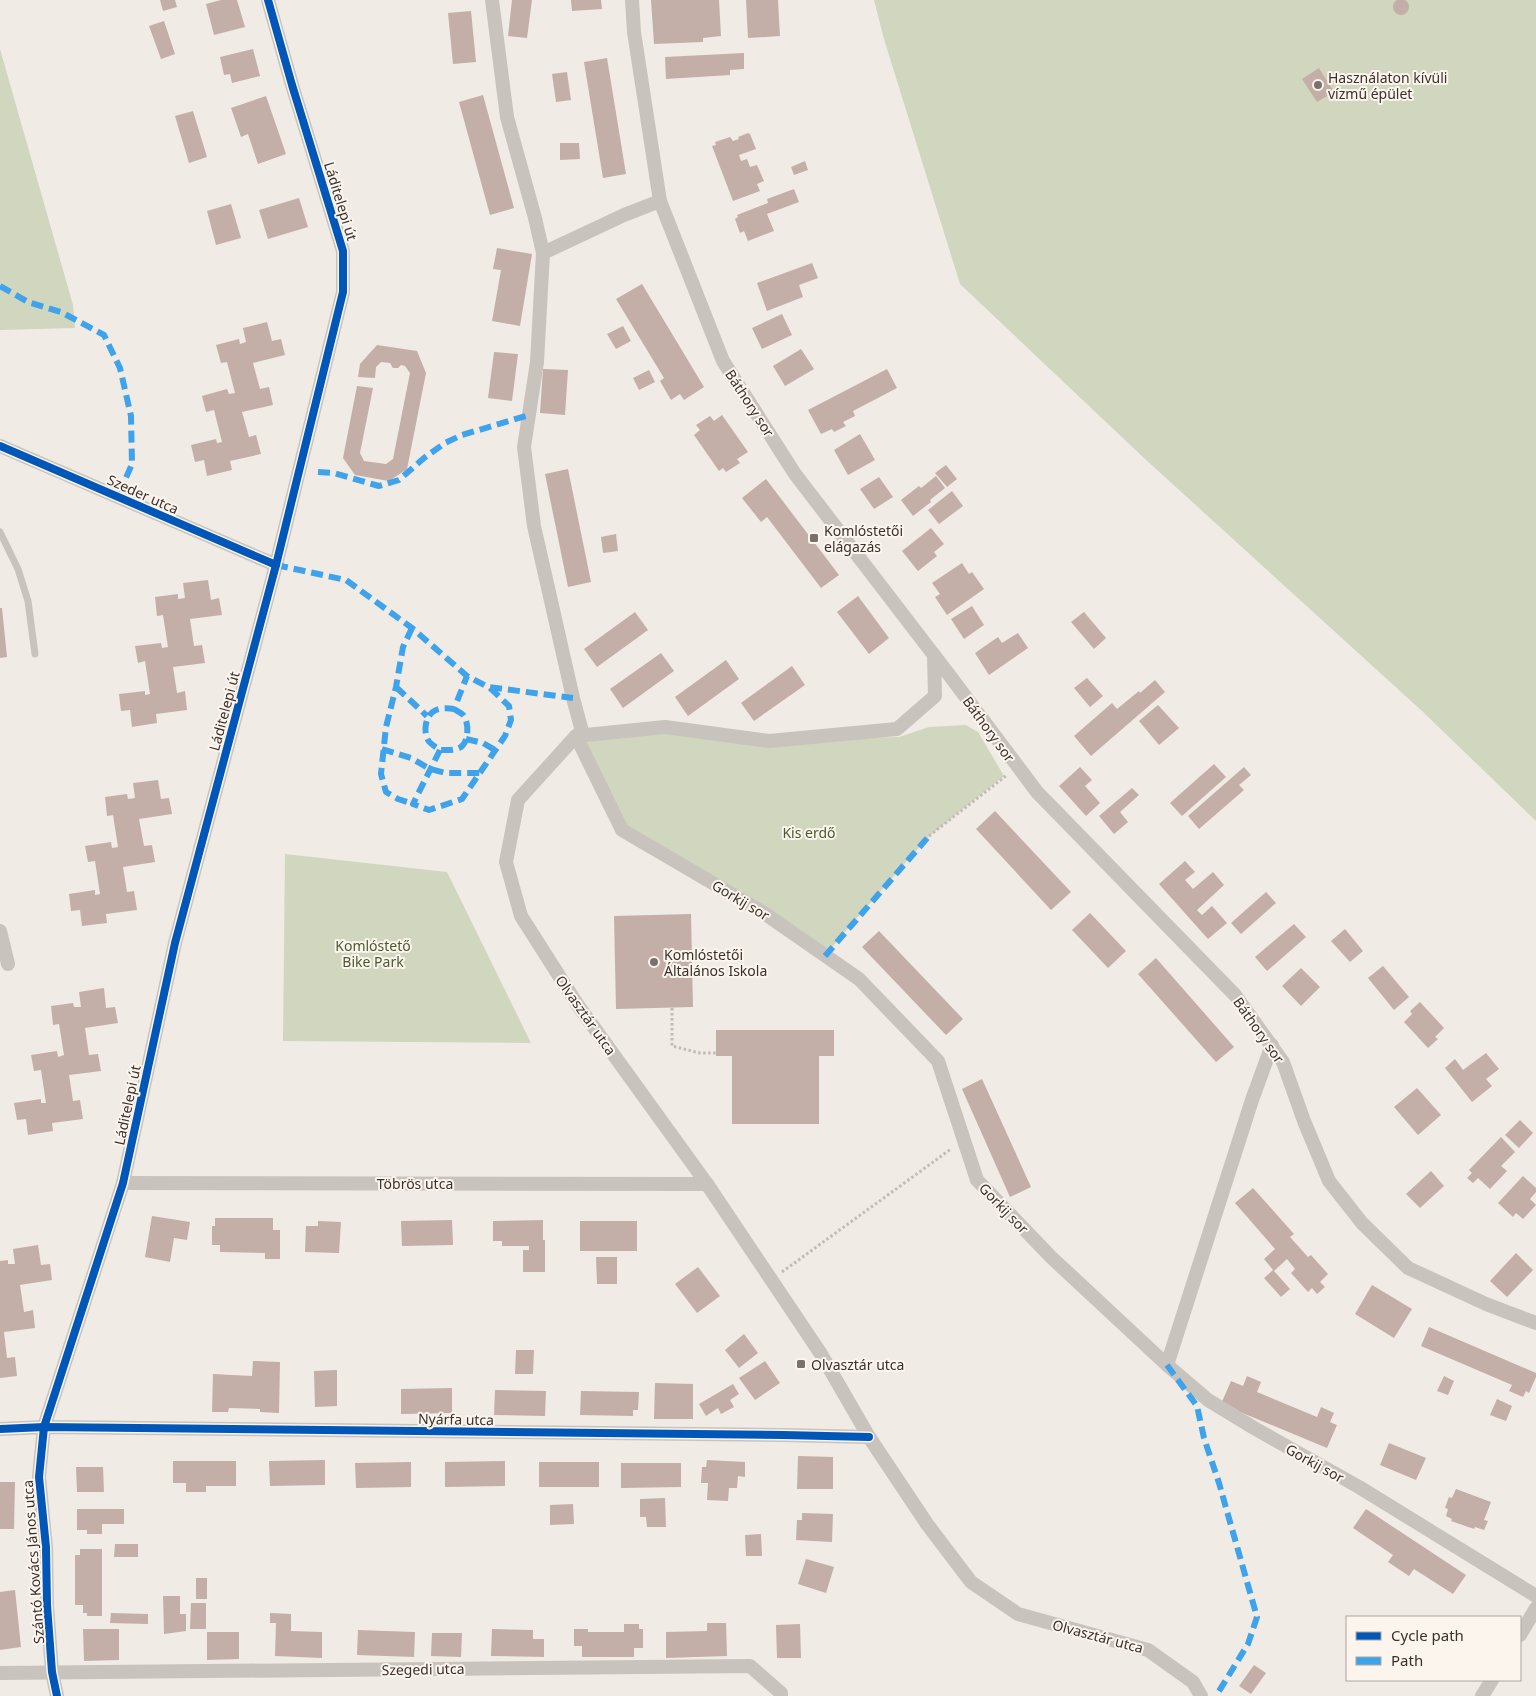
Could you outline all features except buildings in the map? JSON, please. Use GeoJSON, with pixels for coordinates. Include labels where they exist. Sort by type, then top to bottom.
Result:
{"type":"FeatureCollection","features":[{"type":"Feature","properties":{"kind":"street","name":"Láditelepi út"},"geometry":{"type":"LineString","coordinates":[[44,1427],[123,1183],[175,943],[276,565],[343,292],[344,251],[292,85],[268,0]]}},
{"type":"Feature","properties":{"kind":"street","name":"Gorkij sor"},"geometry":{"type":"LineString","coordinates":[[492,0],[496,43],[507,117],[544,253],[537,362],[524,447],[534,526],[580,736],[622,830],[764,913],[859,979],[938,1061],[977,1180],[1051,1257],[1208,1400],[1359,1487],[1536,1596]]}},
{"type":"Feature","properties":{"kind":"street","name":"Báthory sor"},"geometry":{"type":"LineString","coordinates":[[632,0],[634,32],[660,200],[723,361],[795,474],[1037,792],[1235,994],[1283,1062],[1304,1121],[1329,1181],[1362,1223],[1408,1268],[1486,1304],[1536,1323]]}},
{"type":"Feature","properties":{"kind":"street"},"geometry":{"type":"LineString","coordinates":[[544,253],[624,214],[660,200]]}},
{"type":"Feature","properties":{"kind":"street","name":"Szeder utca"},"geometry":{"type":"LineString","coordinates":[[0,446],[276,565]]}},
{"type":"Feature","properties":{"kind":"street"},"geometry":{"type":"LineString","coordinates":[[580,736],[665,727],[769,741],[897,729],[934,696],[934,655]]}},
{"type":"Feature","properties":{"kind":"street","name":"Olvasztár utca"},"geometry":{"type":"LineString","coordinates":[[580,736],[518,800],[506,862],[521,916],[577,1004],[706,1184],[821,1354],[869,1437],[927,1524],[971,1582],[1018,1614],[1148,1650],[1192,1682],[1201,1696]]}},
{"type":"Feature","properties":{"kind":"street"},"geometry":{"type":"LineString","coordinates":[[0,931],[8,964]]}},
{"type":"Feature","properties":{"kind":"street"},"geometry":{"type":"LineString","coordinates":[[1168,1365],[1249,1110],[1272,1045]]}},
{"type":"Feature","properties":{"kind":"street","name":"Töbrös utca"},"geometry":{"type":"LineString","coordinates":[[123,1183],[706,1184]]}},
{"type":"Feature","properties":{"kind":"street"},"geometry":{"type":"LineString","coordinates":[[0,1429],[44,1427]]}},
{"type":"Feature","properties":{"kind":"street","name":"Nyárfa utca"},"geometry":{"type":"LineString","coordinates":[[44,1427],[783,1434],[869,1437]]}},
{"type":"Feature","properties":{"kind":"street","name":"Szántó Kovács János utca"},"geometry":{"type":"LineString","coordinates":[[44,1427],[39,1477],[46,1548],[47,1605],[52,1672],[56,1696]]}},
{"type":"Feature","properties":{"kind":"street"},"geometry":{"type":"LineString","coordinates":[[1521,1632],[1536,1608]]}},
{"type":"Feature","properties":{"kind":"street","name":"Szegedi utca"},"geometry":{"type":"LineString","coordinates":[[0,1673],[750,1666],[781,1693],[781,1696]]}},
{"type":"Feature","properties":{"kind":"street"},"geometry":{"type":"LineString","coordinates":[[1482,1696],[1491,1681]]}},
{"type":"Feature","properties":{"kind":"lane"},"geometry":{"type":"LineString","coordinates":[[0,532],[18,569],[28,600],[35,654]]}},
{"type":"Feature","properties":{"kind":"path"},"geometry":{"type":"LineString","coordinates":[[929,836],[1017,767]]}},
{"type":"Feature","properties":{"kind":"path"},"geometry":{"type":"LineString","coordinates":[[672,1008],[672,1046],[700,1053],[716,1053]]}},
{"type":"Feature","properties":{"kind":"path"},"geometry":{"type":"LineString","coordinates":[[771,1280],[963,1140]]}},
{"type":"Feature","properties":{"kind":"green space"},"geometry":{"type":"Polygon","coordinates":[[[874,0],[1536,0],[1536,821],[1422,711],[1144,458],[960,284],[884,39],[874,0]]]}},
{"type":"Feature","properties":{"kind":"green space"},"geometry":{"type":"Polygon","coordinates":[[[0,49],[73,305],[75,328],[0,330],[0,49]]]}},
{"type":"Feature","properties":{"kind":"green space","name":"Kis erdő"},"geometry":{"type":"Polygon","coordinates":[[[966,725],[978,732],[1004,776],[929,836],[825,956],[622,830],[583,735],[665,727],[769,741],[899,737],[929,727],[966,725]]]}},
{"type":"Feature","properties":{"kind":"green space","name":"Komlóstető Bike Park"},"geometry":{"type":"Polygon","coordinates":[[[285,854],[447,872],[531,1043],[283,1041],[285,854]]]}},
{"type":"Feature","properties":{"kind":"marked path"},"geometry":{"type":"LineString","coordinates":[[0,286],[28,302],[61,312],[104,335],[120,368],[131,416],[132,464],[118,496]]}},
{"type":"Feature","properties":{"kind":"marked path"},"geometry":{"type":"LineString","coordinates":[[318,472],[334,473],[379,486],[399,480],[445,443],[462,435],[529,415]]}},
{"type":"Feature","properties":{"kind":"marked path"},"geometry":{"type":"LineString","coordinates":[[276,565],[346,580],[412,628],[467,676],[488,687],[573,698]]}},
{"type":"Feature","properties":{"kind":"marked path"},"geometry":{"type":"LineString","coordinates":[[412,628],[403,647],[386,727],[381,774],[386,792],[398,799],[413,804]]}},
{"type":"Feature","properties":{"kind":"marked path"},"geometry":{"type":"LineString","coordinates":[[454,709],[466,719],[466,741],[461,747],[440,750],[430,743],[427,738],[425,730],[427,719],[436,710],[444,708],[454,709],[467,676]]}},
{"type":"Feature","properties":{"kind":"marked path"},"geometry":{"type":"LineString","coordinates":[[396,687],[427,716]]}},
{"type":"Feature","properties":{"kind":"marked path"},"geometry":{"type":"LineString","coordinates":[[440,750],[413,804],[429,810],[462,799],[505,736],[511,720],[509,706],[489,687]]}},
{"type":"Feature","properties":{"kind":"marked path"},"geometry":{"type":"LineString","coordinates":[[466,739],[483,743],[495,750]]}},
{"type":"Feature","properties":{"kind":"marked path"},"geometry":{"type":"LineString","coordinates":[[382,749],[411,758],[430,769],[446,773],[480,773]]}},
{"type":"Feature","properties":{"kind":"marked path"},"geometry":{"type":"LineString","coordinates":[[825,956],[929,836]]}},
{"type":"Feature","properties":{"kind":"marked path"},"geometry":{"type":"LineString","coordinates":[[1167,1365],[1197,1406],[1204,1438],[1219,1483],[1257,1617],[1248,1644],[1216,1696]]}},
{"type":"Feature","properties":{"kind":"cycle path"},"geometry":{"type":"LineString","coordinates":[[57,1696],[52,1672],[47,1605],[46,1547],[39,1477],[44,1427],[123,1183],[175,943],[276,565],[343,292],[343,251],[268,0]]}},
{"type":"Feature","properties":{"kind":"cycle path"},"geometry":{"type":"LineString","coordinates":[[0,446],[276,565]]}},
{"type":"Feature","properties":{"kind":"cycle path"},"geometry":{"type":"LineString","coordinates":[[0,1429],[44,1427],[869,1437]]}},
{"type":"Feature","properties":{"kind":"place","name":"Használaton kívüli vízmű épület"},"geometry":{"type":"Point","coordinates":[1318,85]}},
{"type":"Feature","properties":{"kind":"place","name":"Komlóstetői elágazás"},"geometry":{"type":"Point","coordinates":[814,538]}},
{"type":"Feature","properties":{"kind":"place","name":"Komlóstetői Általános Iskola"},"geometry":{"type":"Point","coordinates":[654,962]}},
{"type":"Feature","properties":{"kind":"place","name":"Olvasztár utca"},"geometry":{"type":"Point","coordinates":[801,1364]}}]}
